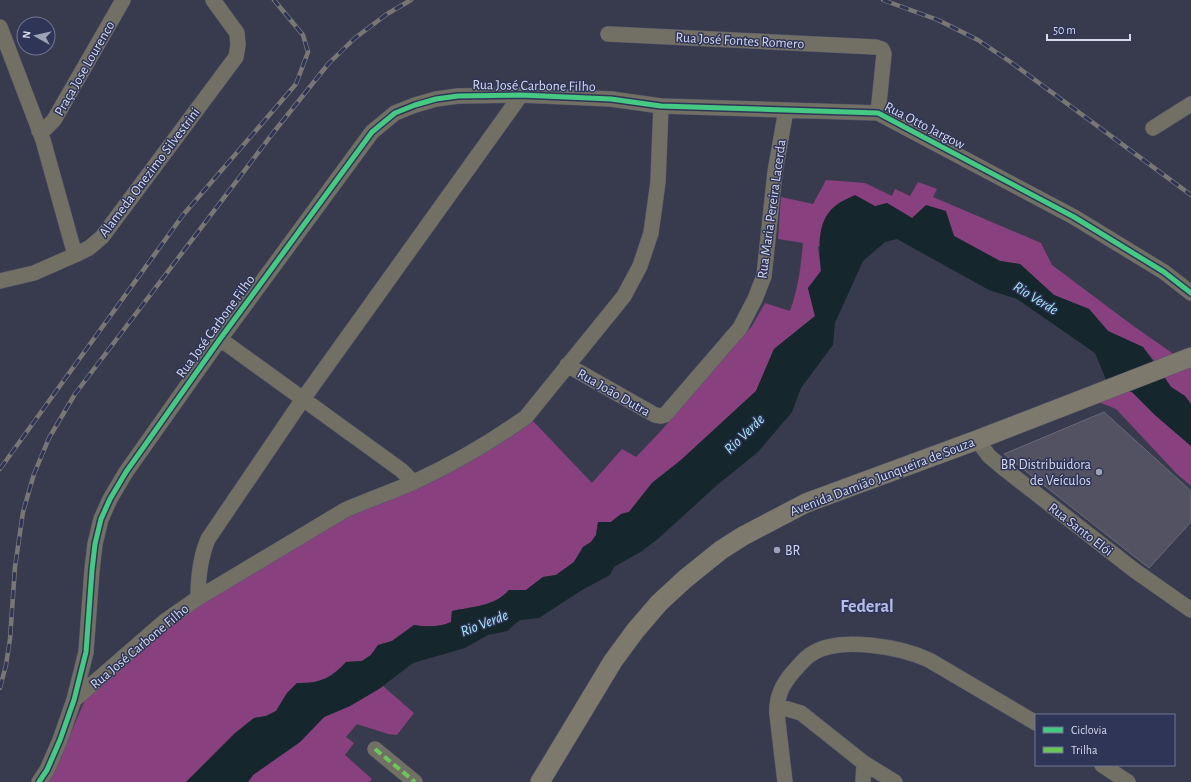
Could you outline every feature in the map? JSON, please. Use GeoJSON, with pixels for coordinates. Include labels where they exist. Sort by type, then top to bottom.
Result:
{"type":"FeatureCollection","features":[{"type":"Feature","properties":{"kind":"main road","name":"Avenida Damião Junqueira de Souza"},"geometry":{"type":"LineString","coordinates":[[540,782],[613,661],[636,631],[659,603],[685,578],[721,550],[743,536],[806,503],[977,440],[1191,357]]}},
{"type":"Feature","properties":{"kind":"street","name":"Praça Jose Lourenco"},"geometry":{"type":"LineString","coordinates":[[39,131],[46,128],[54,120],[123,0]]}},
{"type":"Feature","properties":{"kind":"street","name":"Alameda Onezimo Silvestrini"},"geometry":{"type":"LineString","coordinates":[[0,281],[34,273],[89,248],[102,237],[236,57],[238,45],[237,33],[213,0]]}},
{"type":"Feature","properties":{"kind":"street"},"geometry":{"type":"LineString","coordinates":[[0,27],[39,131],[75,255]]}},
{"type":"Feature","properties":{"kind":"street","name":"Rua José Fontes Romero"},"geometry":{"type":"LineString","coordinates":[[608,34],[879,47],[882,49],[884,54],[878,113]]}},
{"type":"Feature","properties":{"kind":"street"},"geometry":{"type":"LineString","coordinates":[[198,598],[198,579],[202,552],[208,539],[303,399],[521,95]]}},
{"type":"Feature","properties":{"kind":"street","name":"Rua José Carbone Filho"},"geometry":{"type":"LineString","coordinates":[[39,782],[47,770],[60,740],[74,700],[86,652],[95,544],[101,519],[110,499],[126,472],[220,339],[372,132],[394,113],[436,99],[458,96],[521,95],[611,99]]}},
{"type":"Feature","properties":{"kind":"street","name":"Rua Otto Jargow"},"geometry":{"type":"LineString","coordinates":[[611,99],[661,106],[878,113],[1074,217],[1164,272],[1191,293]]}},
{"type":"Feature","properties":{"kind":"street"},"geometry":{"type":"LineString","coordinates":[[1153,128],[1191,104]]}},
{"type":"Feature","properties":{"kind":"street","name":"Rua José Carbone Filho"},"geometry":{"type":"LineString","coordinates":[[74,700],[165,622],[198,598],[345,510],[413,482],[468,454],[506,432],[526,417],[624,296],[640,266],[651,233],[658,182],[661,106]]}},
{"type":"Feature","properties":{"kind":"street","name":"Rua Maria Pereira Lacerda"},"geometry":{"type":"LineString","coordinates":[[661,416],[665,415],[740,328],[755,299],[764,276],[775,172],[786,110]]}},
{"type":"Feature","properties":{"kind":"street"},"geometry":{"type":"LineString","coordinates":[[220,339],[401,470],[413,482]]}},
{"type":"Feature","properties":{"kind":"street","name":"Rua João Dutra"},"geometry":{"type":"LineString","coordinates":[[567,365],[655,416],[661,416]]}},
{"type":"Feature","properties":{"kind":"street","name":"Rua Santo Elói"},"geometry":{"type":"LineString","coordinates":[[977,440],[989,456],[1002,467],[1134,570],[1191,610]]}},
{"type":"Feature","properties":{"kind":"street"},"geometry":{"type":"LineString","coordinates":[[782,780],[777,706],[778,698],[783,685],[812,653],[835,646],[864,645],[897,649],[917,655],[929,660],[1035,722]]}},
{"type":"Feature","properties":{"kind":"street"},"geometry":{"type":"LineString","coordinates":[[777,706],[801,713],[864,763],[895,782]]}},
{"type":"Feature","properties":{"kind":"street"},"geometry":{"type":"LineString","coordinates":[[376,750],[415,782]]}},
{"type":"Feature","properties":{"kind":"street"},"geometry":{"type":"LineString","coordinates":[[863,782],[864,763]]}},
{"type":"Feature","properties":{"kind":"street"},"geometry":{"type":"LineString","coordinates":[[1104,766],[1128,782]]}},
{"type":"Feature","properties":{"kind":"shaded area"},"geometry":{"type":"Polygon","coordinates":[[[826,180],[865,183],[892,196],[895,189],[910,196],[918,182],[937,189],[933,197],[1041,243],[1052,265],[1175,355],[1155,362],[1143,347],[1108,331],[1089,309],[1054,295],[1020,264],[1000,261],[954,236],[945,211],[912,218],[887,203],[818,247],[821,271],[808,288],[815,316],[774,349],[756,391],[681,460],[652,483],[629,512],[621,514],[611,522],[598,522],[596,535],[591,542],[583,547],[574,562],[556,575],[543,577],[526,590],[509,590],[504,595],[490,603],[452,611],[451,622],[447,624],[433,626],[414,625],[392,641],[378,645],[371,655],[362,661],[346,662],[330,676],[324,679],[312,682],[297,683],[287,693],[276,711],[266,716],[254,718],[186,782],[47,782],[55,769],[85,700],[98,686],[169,622],[344,516],[462,466],[533,421],[592,483],[622,449],[636,457],[659,433],[752,326],[765,303],[790,311],[799,277],[803,243],[778,239],[781,197],[813,204],[826,180]]]}},
{"type":"Feature","properties":{"kind":"shaded area"},"geometry":{"type":"Polygon","coordinates":[[[1191,364],[1191,404],[1185,396],[1171,387],[1164,376],[1191,364]]]}},
{"type":"Feature","properties":{"kind":"shaded area"},"geometry":{"type":"Polygon","coordinates":[[[1126,390],[1132,392],[1155,415],[1191,446],[1191,486],[1176,473],[1116,409],[1096,401],[1126,390]]]}},
{"type":"Feature","properties":{"kind":"shaded area"},"geometry":{"type":"Polygon","coordinates":[[[383,686],[414,713],[397,735],[388,734],[357,724],[346,737],[354,743],[345,755],[372,779],[369,782],[248,782],[253,775],[300,742],[324,717],[350,706],[383,686]]]}},
{"type":"Feature","properties":{"kind":"water","name":"Rio Verde"},"geometry":{"type":"Polygon","coordinates":[[[855,195],[875,206],[887,203],[912,218],[926,205],[946,211],[954,236],[1000,261],[1020,264],[1054,295],[1089,309],[1108,331],[1143,347],[1171,387],[1185,396],[1191,404],[1191,446],[1155,415],[1132,392],[1107,382],[1095,353],[1017,299],[989,290],[897,239],[885,242],[863,261],[835,323],[833,345],[801,388],[792,412],[758,452],[716,486],[659,538],[642,551],[614,567],[610,575],[582,590],[539,618],[520,620],[507,631],[488,635],[465,648],[413,663],[379,689],[350,706],[324,717],[300,742],[253,775],[248,782],[186,782],[235,733],[254,718],[266,716],[276,711],[287,693],[297,683],[312,682],[324,679],[336,672],[346,662],[362,661],[371,655],[378,645],[392,641],[414,625],[433,626],[447,624],[451,622],[452,611],[490,603],[504,595],[509,590],[526,590],[543,577],[556,575],[574,562],[583,547],[591,542],[596,535],[598,522],[611,522],[621,514],[629,512],[652,483],[681,460],[756,391],[774,349],[815,316],[808,288],[821,271],[820,236],[822,227],[829,212],[835,206],[855,195]]]}},
{"type":"Feature","properties":{"kind":"building","name":"BR Distribuidora de Veículos"},"geometry":{"type":"Polygon","coordinates":[[[1104,412],[1191,491],[1191,522],[1149,568],[1004,454],[1104,412]]]}},
{"type":"Feature","properties":{"kind":"railway"},"geometry":{"type":"LineString","coordinates":[[0,469],[183,215],[296,84],[308,52],[303,35],[274,0]]}},
{"type":"Feature","properties":{"kind":"railway"},"geometry":{"type":"LineString","coordinates":[[0,688],[6,665],[10,639],[15,567],[23,512],[34,474],[49,438],[75,394],[273,133],[329,63],[355,38],[387,14],[411,0]]}},
{"type":"Feature","properties":{"kind":"railway"},"geometry":{"type":"LineString","coordinates":[[883,0],[938,20],[978,40],[1012,63],[1191,195]]}},
{"type":"Feature","properties":{"kind":"marked path"},"geometry":{"type":"LineString","coordinates":[[375,749],[415,782]]}},
{"type":"Feature","properties":{"kind":"cycle path"},"geometry":{"type":"LineString","coordinates":[[39,782],[47,770],[60,740],[74,700],[86,652],[95,544],[101,519],[110,499],[126,472],[220,339],[372,132],[395,113],[436,99],[458,96],[521,95],[611,99],[661,106],[878,113],[1074,217],[1164,272],[1191,293]]}},
{"type":"Feature","properties":{"kind":"place","name":"BR Distribuidora de Veículos"},"geometry":{"type":"Point","coordinates":[1099,472]}},
{"type":"Feature","properties":{"kind":"place","name":"BR"},"geometry":{"type":"Point","coordinates":[777,550]}},
{"type":"Feature","properties":{"kind":"district","name":"Federal"},"geometry":{"type":"Point","coordinates":[867,606]}}]}
